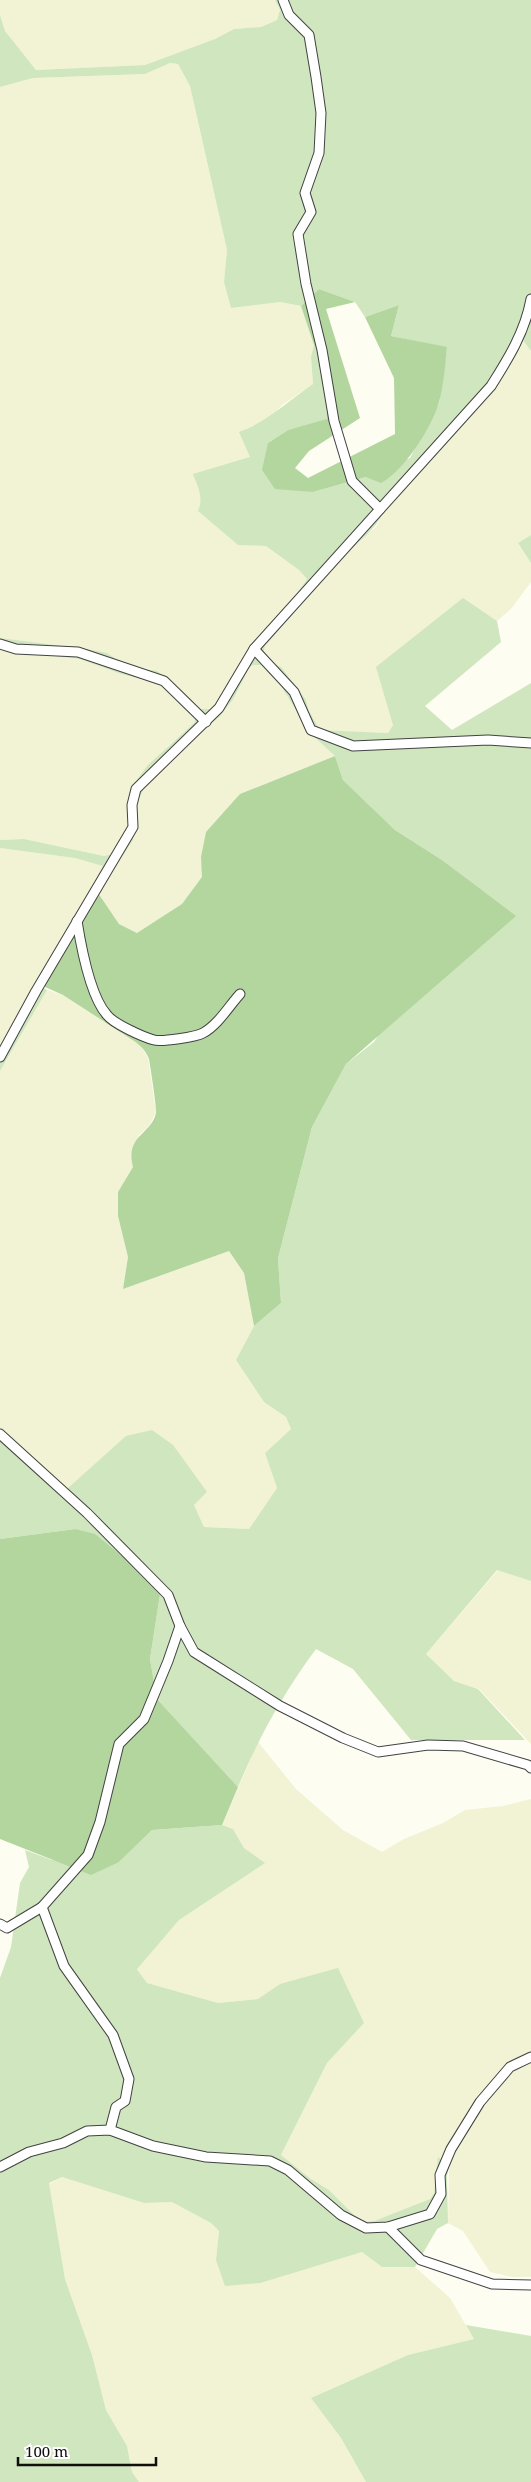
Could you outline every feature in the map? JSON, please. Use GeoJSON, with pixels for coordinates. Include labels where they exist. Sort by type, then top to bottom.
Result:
{"type":"FeatureCollection","features":[{"type":"Feature","properties":{"kind":"street"},"geometry":{"type":"LineString","coordinates":[[283,0],[288,15],[309,35],[321,113],[319,153],[305,193],[311,212],[298,234],[306,284],[322,350],[334,421],[352,481],[380,509]]}},
{"type":"Feature","properties":{"kind":"street"},"geometry":{"type":"LineString","coordinates":[[0,1057],[133,827],[132,805],[136,789],[219,708],[254,650],[491,386],[513,352],[529,313],[531,299]]}},
{"type":"Feature","properties":{"kind":"street"},"geometry":{"type":"LineString","coordinates":[[0,644],[16,649],[78,652],[164,682],[206,722]]}},
{"type":"Feature","properties":{"kind":"street"},"geometry":{"type":"LineString","coordinates":[[254,650],[294,692],[311,730],[353,746],[488,740],[531,743]]}},
{"type":"Feature","properties":{"kind":"street"},"geometry":{"type":"LineString","coordinates":[[77,921],[82,952],[96,993],[107,1016],[133,1031],[156,1041],[203,1033],[240,994]]}},
{"type":"Feature","properties":{"kind":"street"},"geometry":{"type":"LineString","coordinates":[[0,1434],[80,1507],[168,1595],[180,1626],[194,1652],[280,1706],[343,1738],[378,1752],[428,1745],[463,1746],[528,1765],[531,1768]]}},
{"type":"Feature","properties":{"kind":"street"},"geometry":{"type":"LineString","coordinates":[[0,1924],[7,1928],[42,1907],[88,1855],[100,1822],[119,1744],[144,1719],[180,1626]]}},
{"type":"Feature","properties":{"kind":"street"},"geometry":{"type":"LineString","coordinates":[[42,1907],[64,1966],[112,2035],[129,2079],[125,2101],[116,2108],[110,2130]]}},
{"type":"Feature","properties":{"kind":"street"},"geometry":{"type":"LineString","coordinates":[[0,2167],[29,2152],[64,2143],[88,2131],[110,2130],[153,2146],[206,2157],[270,2161],[288,2170],[341,2215],[366,2228],[388,2228],[430,2214],[440,2194],[440,2175],[451,2149],[480,2102],[510,2067],[531,2057]]}},
{"type":"Feature","properties":{"kind":"street"},"geometry":{"type":"LineString","coordinates":[[388,2228],[421,2260],[492,2284],[531,2285]]}},
{"type":"Feature","properties":{"kind":"green space"},"geometry":{"type":"Polygon","coordinates":[[[0,0],[275,0],[280,10],[277,20],[261,27],[234,29],[215,39],[145,65],[36,70],[5,31],[0,15],[0,0]]]}},
{"type":"Feature","properties":{"kind":"green space"},"geometry":{"type":"Polygon","coordinates":[[[275,0],[531,0],[531,351],[523,340],[517,354],[495,389],[384,512],[371,530],[345,555],[305,600],[265,646],[263,654],[273,664],[281,667],[306,700],[309,711],[320,730],[388,733],[393,725],[376,667],[463,598],[497,621],[501,642],[425,706],[452,730],[531,683],[531,1581],[497,1570],[426,1654],[454,1681],[478,1689],[525,1740],[411,1740],[353,1669],[316,1649],[273,1715],[238,1787],[157,1699],[150,1659],[161,1588],[75,1529],[0,1539],[0,1428],[67,1489],[126,1436],[152,1430],[173,1445],[207,1492],[194,1505],[204,1527],[249,1529],[277,1488],[265,1453],[291,1429],[286,1417],[264,1402],[236,1360],[254,1326],[281,1303],[278,1258],[312,1127],[346,1064],[374,1042],[474,885],[442,860],[395,830],[343,780],[335,756],[310,733],[281,686],[261,665],[253,665],[249,668],[234,698],[219,717],[178,751],[144,788],[137,804],[133,840],[98,893],[91,888],[103,866],[75,858],[0,848],[0,840],[24,839],[104,856],[113,854],[128,829],[128,802],[131,788],[147,766],[195,722],[194,713],[161,684],[121,674],[80,659],[3,650],[0,649],[0,638],[107,653],[125,665],[157,671],[180,689],[198,709],[213,709],[252,645],[296,595],[307,579],[299,570],[266,546],[238,545],[198,511],[200,497],[193,474],[250,457],[239,432],[259,423],[313,384],[311,357],[314,345],[330,368],[327,420],[288,430],[268,443],[313,492],[366,477],[410,458],[439,403],[447,348],[391,336],[399,305],[365,317],[355,302],[319,289],[301,306],[280,302],[231,308],[224,282],[227,250],[190,86],[178,64],[170,63],[145,74],[33,78],[0,87],[0,15],[5,31],[36,70],[145,65],[215,39],[234,29],[261,27],[277,20],[280,10],[275,0]]]}},
{"type":"Feature","properties":{"kind":"green space"},"geometry":{"type":"Polygon","coordinates":[[[170,63],[178,64],[190,86],[227,250],[224,282],[231,308],[280,302],[301,306],[314,345],[311,357],[313,384],[282,405],[271,417],[240,432],[250,457],[200,492],[202,503],[198,511],[238,545],[266,546],[299,570],[307,579],[296,595],[252,645],[213,709],[198,709],[151,669],[125,665],[87,649],[0,638],[0,87],[33,78],[145,74],[170,63]]]}},
{"type":"Feature","properties":{"kind":"green space"},"geometry":{"type":"Polygon","coordinates":[[[319,289],[355,302],[326,309],[360,418],[309,451],[295,468],[308,478],[395,434],[394,378],[365,317],[399,305],[391,336],[447,347],[441,395],[430,424],[408,459],[381,483],[366,477],[313,492],[275,489],[262,470],[268,443],[288,430],[327,419],[330,368],[314,345],[301,306],[319,289]]]}},
{"type":"Feature","properties":{"kind":"green space"},"geometry":{"type":"Polygon","coordinates":[[[523,339],[531,351],[531,535],[518,543],[531,563],[531,582],[511,609],[497,621],[463,599],[388,733],[320,730],[309,711],[306,700],[263,654],[265,646],[357,542],[376,527],[384,512],[495,389],[517,354],[523,339]]]}},
{"type":"Feature","properties":{"kind":"green space"},"geometry":{"type":"Polygon","coordinates":[[[531,535],[531,563],[518,543],[531,535]]]}},
{"type":"Feature","properties":{"kind":"green space"},"geometry":{"type":"Polygon","coordinates":[[[0,649],[80,659],[121,674],[161,684],[194,713],[195,722],[167,747],[128,802],[128,829],[113,854],[104,856],[24,839],[0,840],[0,649]]]}},
{"type":"Feature","properties":{"kind":"green space"},"geometry":{"type":"Polygon","coordinates":[[[253,665],[261,665],[281,686],[310,733],[335,756],[240,794],[201,857],[203,877],[182,905],[137,933],[119,924],[98,893],[136,825],[137,804],[144,788],[234,698],[249,668],[253,665]]]}},
{"type":"Feature","properties":{"kind":"green space"},"geometry":{"type":"Polygon","coordinates":[[[335,756],[343,780],[395,830],[442,860],[516,916],[346,1064],[312,1127],[278,1258],[281,1303],[254,1326],[244,1273],[229,1251],[123,1289],[128,1257],[118,1216],[118,1192],[133,1167],[131,1156],[135,1142],[149,1126],[156,1113],[149,1059],[143,1048],[134,1041],[63,995],[36,983],[91,888],[98,893],[119,924],[137,933],[182,904],[202,877],[201,857],[206,832],[240,794],[335,756]]]}},
{"type":"Feature","properties":{"kind":"green space"},"geometry":{"type":"Polygon","coordinates":[[[0,848],[75,858],[104,866],[0,1047],[0,848]]]}},
{"type":"Feature","properties":{"kind":"green space"},"geometry":{"type":"Polygon","coordinates":[[[36,983],[47,990],[0,1071],[0,1047],[36,983]]]}},
{"type":"Feature","properties":{"kind":"green space"},"geometry":{"type":"Polygon","coordinates":[[[47,990],[63,995],[140,1045],[148,1058],[156,1112],[149,1126],[139,1135],[133,1167],[118,1192],[118,1216],[128,1257],[123,1289],[229,1251],[244,1273],[254,1326],[236,1360],[264,1402],[286,1417],[291,1429],[265,1453],[277,1488],[249,1529],[204,1527],[194,1505],[207,1492],[93,1467],[67,1490],[0,1428],[0,1071],[47,990]]]}},
{"type":"Feature","properties":{"kind":"green space"},"geometry":{"type":"Polygon","coordinates":[[[75,1529],[95,1534],[161,1588],[150,1659],[157,1699],[238,1787],[222,1825],[152,1830],[119,1862],[91,1875],[0,1839],[0,1539],[75,1529]]]}},
{"type":"Feature","properties":{"kind":"green space"},"geometry":{"type":"Polygon","coordinates":[[[498,1570],[531,1581],[531,1744],[479,1689],[454,1681],[426,1654],[498,1570]]]}},
{"type":"Feature","properties":{"kind":"green space"},"geometry":{"type":"Polygon","coordinates":[[[258,1742],[296,1789],[343,1830],[382,1852],[404,1839],[443,1823],[465,1810],[503,1806],[531,1799],[531,2277],[512,2277],[490,2272],[463,2231],[448,2223],[449,2167],[438,2158],[434,2193],[430,2199],[374,2221],[361,2222],[329,2190],[311,2179],[281,2155],[327,2063],[364,2023],[280,1984],[258,1999],[218,2003],[147,1983],[137,1968],[179,1920],[264,1863],[244,1848],[233,1829],[222,1825],[258,1742]]]}},
{"type":"Feature","properties":{"kind":"green space"},"geometry":{"type":"Polygon","coordinates":[[[222,1825],[233,1829],[244,1848],[265,1863],[179,1920],[137,1969],[147,1983],[218,2003],[258,1999],[280,1984],[338,1968],[364,2023],[327,2063],[281,2155],[311,2179],[329,2190],[361,2222],[374,2221],[430,2199],[434,2193],[438,2157],[449,2167],[447,2176],[448,2223],[437,2229],[415,2267],[382,2267],[362,2252],[260,2283],[225,2286],[216,2260],[219,2231],[211,2223],[172,2202],[144,2203],[62,2177],[49,2183],[65,2279],[92,2355],[106,2410],[127,2446],[132,2472],[139,2482],[0,2482],[0,1978],[11,1947],[20,1883],[29,1867],[25,1850],[52,1860],[119,1862],[152,1830],[222,1825]]]}},
{"type":"Feature","properties":{"kind":"green space"},"geometry":{"type":"Polygon","coordinates":[[[62,2177],[144,2203],[172,2202],[211,2223],[219,2231],[216,2260],[348,2255],[362,2252],[382,2267],[415,2267],[450,2298],[474,2339],[408,2355],[311,2398],[341,2438],[366,2482],[139,2482],[132,2472],[127,2446],[106,2410],[92,2355],[65,2279],[49,2184],[62,2177]]]}},
{"type":"Feature","properties":{"kind":"green space"},"geometry":{"type":"Polygon","coordinates":[[[466,2325],[531,2336],[531,2482],[366,2482],[341,2438],[311,2398],[408,2355],[474,2339],[466,2325]]]}}]}
